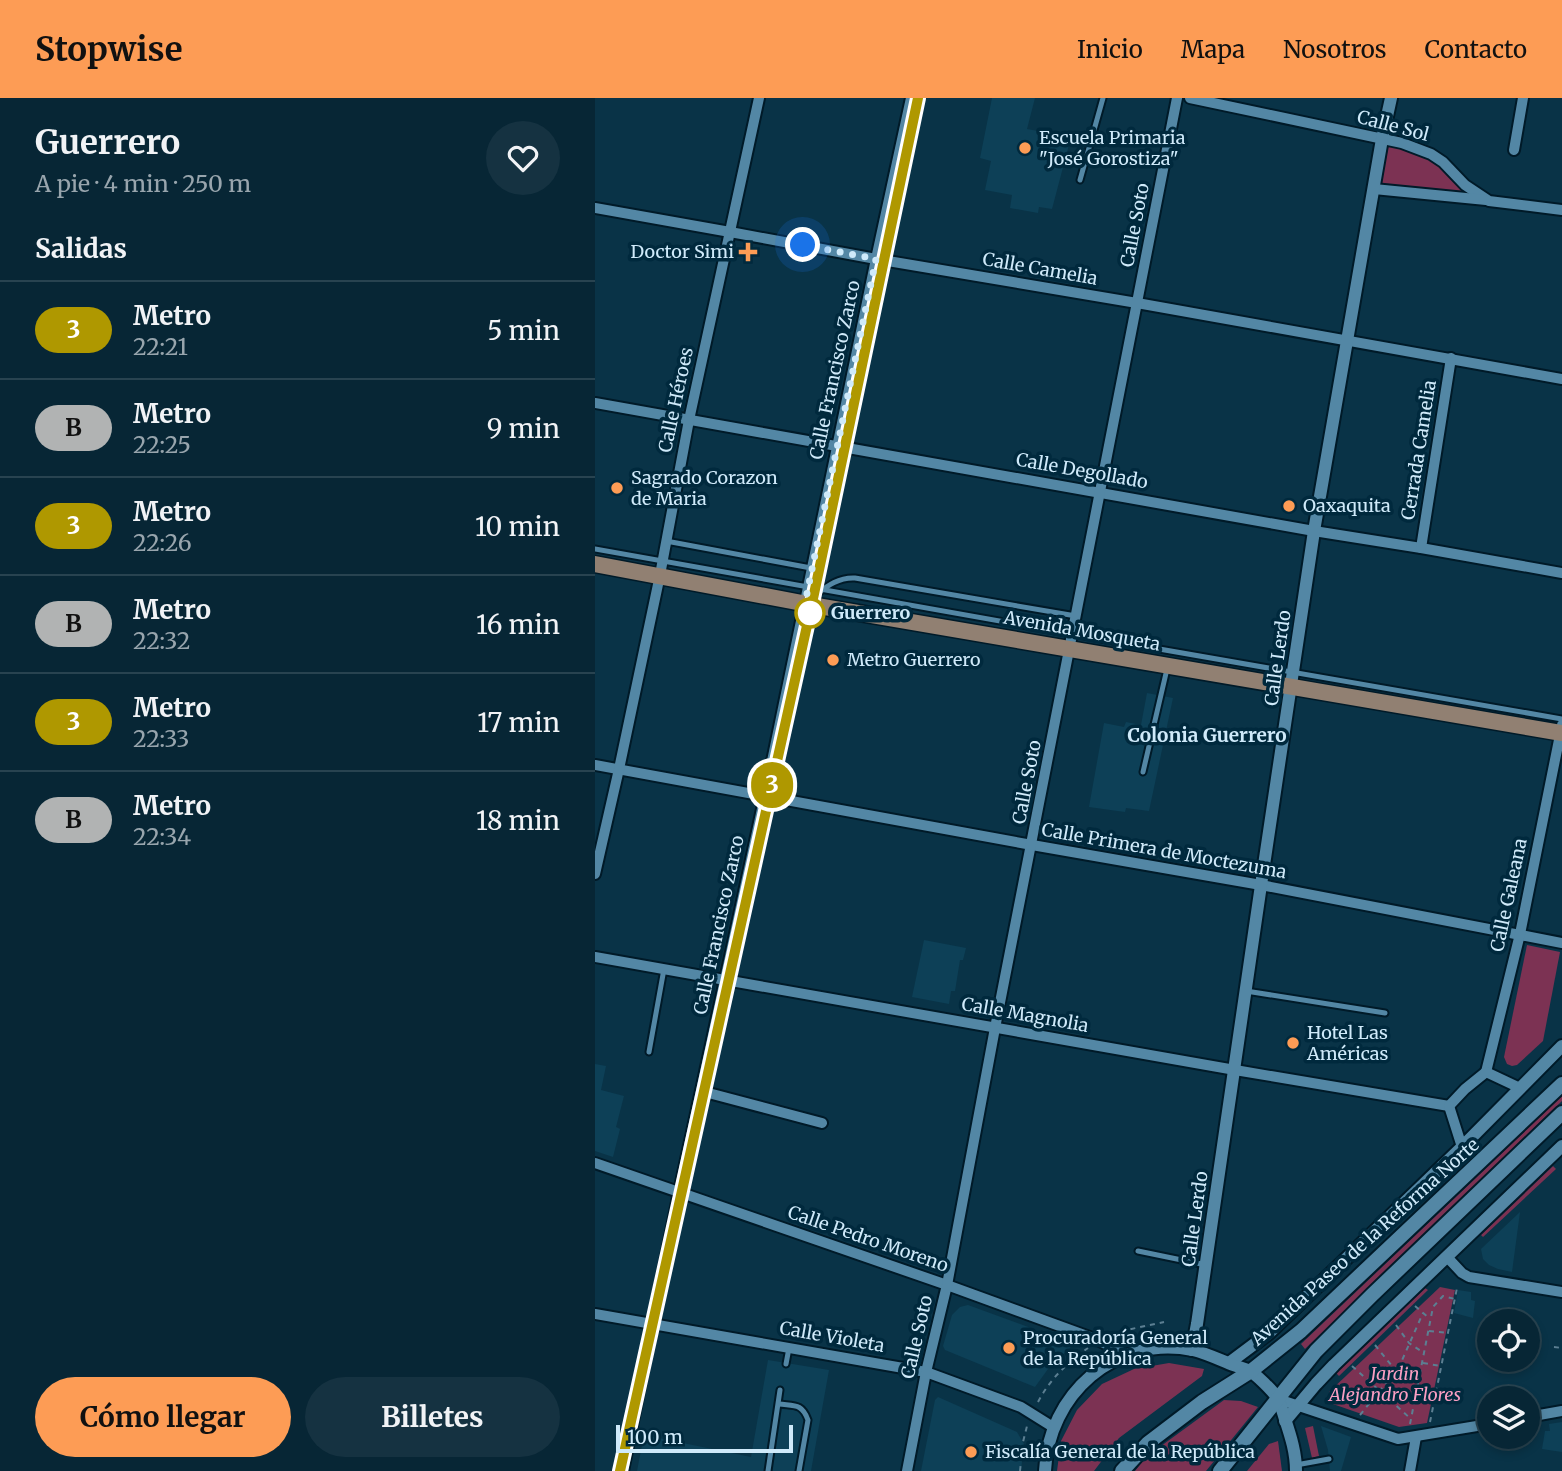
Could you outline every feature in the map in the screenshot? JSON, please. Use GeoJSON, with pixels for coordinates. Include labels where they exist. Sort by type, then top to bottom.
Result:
{"type":"FeatureCollection","features":[{"type":"Feature","properties":{"kind":"main road","name":"Avenida Mosqueta"},"geometry":{"type":"LineString","coordinates":[[595,564],[661,568],[1072,641],[1167,666],[1293,680],[1562,727]]}},
{"type":"Feature","properties":{"kind":"main road","name":"Avenida Paseo de la Reforma Norte"},"geometry":{"type":"LineString","coordinates":[[1122,1471],[1148,1443],[1202,1402],[1251,1371],[1301,1331],[1562,1084]]}},
{"type":"Feature","properties":{"kind":"main road"},"geometry":{"type":"LineString","coordinates":[[1220,1471],[1316,1351],[1562,1112]]}},
{"type":"Feature","properties":{"kind":"street","name":"Calle Héroes"},"geometry":{"type":"LineString","coordinates":[[595,874],[759,98]]}},
{"type":"Feature","properties":{"kind":"street","name":"Calle Francisco Zarco"},"geometry":{"type":"LineString","coordinates":[[623,1471],[679,1192],[911,98]]}},
{"type":"Feature","properties":{"kind":"street","name":"Calle Soto"},"geometry":{"type":"LineString","coordinates":[[907,1471],[926,1372],[947,1285],[1177,98]]}},
{"type":"Feature","properties":{"kind":"street","name":"Calle Sol"},"geometry":{"type":"LineString","coordinates":[[1190,98],[1402,143],[1431,153],[1465,185],[1489,201]]}},
{"type":"Feature","properties":{"kind":"street","name":"Calle Lerdo"},"geometry":{"type":"LineString","coordinates":[[1192,1350],[1314,531],[1391,98]]}},
{"type":"Feature","properties":{"kind":"street"},"geometry":{"type":"LineString","coordinates":[[1514,150],[1523,98]]}},
{"type":"Feature","properties":{"kind":"street","name":"Calle Sol"},"geometry":{"type":"LineString","coordinates":[[1374,189],[1562,210]]}},
{"type":"Feature","properties":{"kind":"street","name":"Calle Camelia"},"geometry":{"type":"LineString","coordinates":[[595,208],[1562,379]]}},
{"type":"Feature","properties":{"kind":"street","name":"Cerrada Camelia"},"geometry":{"type":"LineString","coordinates":[[1421,548],[1451,359]]}},
{"type":"Feature","properties":{"kind":"street","name":"Calle Degollado"},"geometry":{"type":"LineString","coordinates":[[595,403],[1562,573]]}},
{"type":"Feature","properties":{"kind":"street","name":"Calle Galeana"},"geometry":{"type":"LineString","coordinates":[[1486,1072],[1520,934],[1562,727]]}},
{"type":"Feature","properties":{"kind":"street","name":"Calle Primera de Moctezuma"},"geometry":{"type":"LineString","coordinates":[[595,765],[1261,885],[1562,943]]}},
{"type":"Feature","properties":{"kind":"street","name":"Calle Magnolia"},"geometry":{"type":"LineString","coordinates":[[595,957],[1449,1105]]}},
{"type":"Feature","properties":{"kind":"street","name":"Avenida Paseo de la Reforma Norte"},"geometry":{"type":"LineString","coordinates":[[1229,1363],[1269,1333],[1462,1147],[1562,1046]]}},
{"type":"Feature","properties":{"kind":"street"},"geometry":{"type":"LineString","coordinates":[[1462,1147],[1449,1105],[1486,1072],[1520,1088]]}},
{"type":"Feature","properties":{"kind":"street"},"geometry":{"type":"LineString","coordinates":[[701,1091],[822,1124]]}},
{"type":"Feature","properties":{"kind":"street"},"geometry":{"type":"LineString","coordinates":[[1285,1421],[1334,1365],[1562,1146]]}},
{"type":"Feature","properties":{"kind":"street","name":"Calle Pedro Moreno"},"geometry":{"type":"LineString","coordinates":[[595,1163],[947,1285],[1098,1340],[1127,1355]]}},
{"type":"Feature","properties":{"kind":"street"},"geometry":{"type":"LineString","coordinates":[[1447,1257],[1469,1277],[1562,1292]]}},
{"type":"Feature","properties":{"kind":"street","name":"Calle Violeta"},"geometry":{"type":"LineString","coordinates":[[595,1314],[926,1372],[1021,1407],[1053,1426]]}},
{"type":"Feature","properties":{"kind":"street"},"geometry":{"type":"LineString","coordinates":[[1045,1471],[1047,1447],[1053,1426],[1065,1403],[1082,1383],[1103,1366],[1127,1355],[1148,1349],[1170,1348],[1211,1355],[1251,1371],[1278,1399],[1294,1447],[1296,1468]]}},
{"type":"Feature","properties":{"kind":"street"},"geometry":{"type":"LineString","coordinates":[[1278,1399],[1393,1438],[1477,1426]]}},
{"type":"Feature","properties":{"kind":"street"},"geometry":{"type":"LineString","coordinates":[[1540,1415],[1562,1411]]}},
{"type":"Feature","properties":{"kind":"street"},"geometry":{"type":"LineString","coordinates":[[1410,1471],[1412,1434]]}},
{"type":"Feature","properties":{"kind":"lane"},"geometry":{"type":"LineString","coordinates":[[1080,180],[1103,98]]}},
{"type":"Feature","properties":{"kind":"lane"},"geometry":{"type":"LineString","coordinates":[[667,541],[812,568]]}},
{"type":"Feature","properties":{"kind":"lane"},"geometry":{"type":"LineString","coordinates":[[595,549],[661,568]]}},
{"type":"Feature","properties":{"kind":"lane"},"geometry":{"type":"LineString","coordinates":[[806,595],[823,590],[836,580],[855,578],[1076,616]]}},
{"type":"Feature","properties":{"kind":"lane"},"geometry":{"type":"LineString","coordinates":[[806,595],[823,590],[1072,641],[1293,680]]}},
{"type":"Feature","properties":{"kind":"lane"},"geometry":{"type":"LineString","coordinates":[[1143,772],[1167,666]]}},
{"type":"Feature","properties":{"kind":"lane"},"geometry":{"type":"LineString","coordinates":[[649,1052],[664,969]]}},
{"type":"Feature","properties":{"kind":"lane"},"geometry":{"type":"LineString","coordinates":[[1246,991],[1385,1013]]}},
{"type":"Feature","properties":{"kind":"lane"},"geometry":{"type":"LineString","coordinates":[[1138,1251],[1206,1265]]}},
{"type":"Feature","properties":{"kind":"lane"},"geometry":{"type":"LineString","coordinates":[[786,1364],[789,1348]]}},
{"type":"Feature","properties":{"kind":"lane"},"geometry":{"type":"LineString","coordinates":[[768,1471],[780,1390]]}},
{"type":"Feature","properties":{"kind":"lane"},"geometry":{"type":"LineString","coordinates":[[779,1404],[800,1407],[808,1420],[799,1471]]}},
{"type":"Feature","properties":{"kind":"lane"},"geometry":{"type":"LineString","coordinates":[[1296,1468],[1329,1459]]}},
{"type":"Feature","properties":{"kind":"path"},"geometry":{"type":"LineString","coordinates":[[1429,1427],[1457,1288]]}},
{"type":"Feature","properties":{"kind":"path"},"geometry":{"type":"LineString","coordinates":[[1412,1434],[1411,1419],[1433,1307],[1443,1296],[1455,1298]]}},
{"type":"Feature","properties":{"kind":"path"},"geometry":{"type":"LineString","coordinates":[[1415,1306],[1430,1320]]}},
{"type":"Feature","properties":{"kind":"path"},"geometry":{"type":"LineString","coordinates":[[1359,1416],[1396,1371],[1423,1312]]}},
{"type":"Feature","properties":{"kind":"path"},"geometry":{"type":"LineString","coordinates":[[1020,1471],[1023,1442],[1032,1413],[1041,1395],[1069,1361],[1098,1340],[1117,1332],[1164,1322]]}},
{"type":"Feature","properties":{"kind":"path"},"geometry":{"type":"LineString","coordinates":[[1396,1325],[1409,1343],[1424,1353]]}},
{"type":"Feature","properties":{"kind":"path"},"geometry":{"type":"LineString","coordinates":[[1428,1330],[1448,1333]]}},
{"type":"Feature","properties":{"kind":"path"},"geometry":{"type":"LineString","coordinates":[[1375,1345],[1396,1371]]}},
{"type":"Feature","properties":{"kind":"path"},"geometry":{"type":"LineString","coordinates":[[1554,1347],[1562,1348]]}},
{"type":"Feature","properties":{"kind":"path"},"geometry":{"type":"LineString","coordinates":[[1422,1363],[1441,1366]]}},
{"type":"Feature","properties":{"kind":"path"},"geometry":{"type":"LineString","coordinates":[[1352,1366],[1411,1419]]}},
{"type":"Feature","properties":{"kind":"shaded area","name":"Escuela Primaria \"José Gorostiza\""},"geometry":{"type":"Polygon","coordinates":[[[992,98],[1035,98],[1027,129],[1071,137],[1052,209],[1039,207],[1038,213],[1010,208],[1012,195],[985,190],[991,161],[980,158],[992,98]]]}},
{"type":"Feature","properties":{"kind":"shaded area"},"geometry":{"type":"Polygon","coordinates":[[[1147,693],[1173,698],[1149,811],[1126,808],[1125,812],[1089,807],[1104,723],[1124,727],[1126,722],[1141,725],[1147,693]]]}},
{"type":"Feature","properties":{"kind":"shaded area"},"geometry":{"type":"Polygon","coordinates":[[[924,940],[966,948],[963,960],[960,960],[955,991],[951,991],[949,1004],[912,997],[924,940]]]}},
{"type":"Feature","properties":{"kind":"shaded area"},"geometry":{"type":"Polygon","coordinates":[[[595,1064],[606,1066],[601,1090],[624,1096],[616,1127],[620,1129],[613,1157],[595,1151],[595,1064]]]}},
{"type":"Feature","properties":{"kind":"shaded area"},"geometry":{"type":"Polygon","coordinates":[[[1520,1212],[1512,1272],[1489,1265],[1483,1259],[1481,1249],[1520,1212]]]}},
{"type":"Feature","properties":{"kind":"shaded area"},"geometry":{"type":"Polygon","coordinates":[[[1458,1290],[1471,1292],[1471,1300],[1475,1301],[1473,1318],[1454,1313],[1458,1290]]]}},
{"type":"Feature","properties":{"kind":"shaded area"},"geometry":{"type":"Polygon","coordinates":[[[968,1305],[1061,1339],[1071,1347],[1048,1369],[1035,1387],[945,1350],[943,1346],[952,1315],[960,1307],[968,1305]]]}},
{"type":"Feature","properties":{"kind":"shaded area"},"geometry":{"type":"Polygon","coordinates":[[[768,1360],[829,1370],[811,1471],[637,1471],[644,1435],[751,1457],[768,1360]]]}},
{"type":"Feature","properties":{"kind":"shaded area","name":"Fiscalía General de la República"},"geometry":{"type":"Polygon","coordinates":[[[938,1397],[1017,1432],[1024,1444],[1021,1471],[921,1471],[935,1400],[938,1397]]]}},
{"type":"Feature","properties":{"kind":"shaded area"},"geometry":{"type":"Polygon","coordinates":[[[1562,1422],[1562,1452],[1542,1449],[1545,1431],[1550,1431],[1549,1424],[1562,1422]]]}},
{"type":"Feature","properties":{"kind":"shaded area"},"geometry":{"type":"Polygon","coordinates":[[[1321,1426],[1351,1437],[1341,1471],[1330,1471],[1328,1450],[1321,1426]]]}},
{"type":"Feature","properties":{"kind":"green space"},"geometry":{"type":"Polygon","coordinates":[[[1389,143],[1429,155],[1465,190],[1466,196],[1381,185],[1389,143]]]}},
{"type":"Feature","properties":{"kind":"green space"},"geometry":{"type":"Polygon","coordinates":[[[1527,945],[1560,952],[1543,1041],[1517,1065],[1512,1066],[1507,1064],[1504,1057],[1527,945]]]}},
{"type":"Feature","properties":{"kind":"green space"},"geometry":{"type":"Polygon","coordinates":[[[1562,1096],[1562,1101],[1305,1349],[1301,1344],[1562,1096]]]}},
{"type":"Feature","properties":{"kind":"green space"},"geometry":{"type":"Polygon","coordinates":[[[1553,1166],[1556,1169],[1483,1237],[1481,1235],[1553,1166]]]}},
{"type":"Feature","properties":{"kind":"green space","name":"Jardin Alejandro Flores"},"geometry":{"type":"Polygon","coordinates":[[[1440,1287],[1455,1290],[1427,1423],[1399,1427],[1330,1403],[1329,1392],[1440,1287]]]}},
{"type":"Feature","properties":{"kind":"green space"},"geometry":{"type":"Polygon","coordinates":[[[1425,1288],[1428,1290],[1339,1376],[1336,1373],[1425,1288]]]}},
{"type":"Feature","properties":{"kind":"green space"},"geometry":{"type":"Polygon","coordinates":[[[1169,1363],[1204,1369],[1202,1376],[1119,1438],[1094,1471],[1057,1471],[1061,1441],[1077,1410],[1102,1384],[1134,1369],[1169,1363]]]}},
{"type":"Feature","properties":{"kind":"green space"},"geometry":{"type":"Polygon","coordinates":[[[1224,1400],[1241,1401],[1258,1407],[1206,1471],[1135,1471],[1146,1457],[1224,1400]]]}},
{"type":"Feature","properties":{"kind":"green space"},"geometry":{"type":"Polygon","coordinates":[[[1313,1426],[1319,1456],[1312,1458],[1305,1428],[1313,1426]]]}},
{"type":"Feature","properties":{"kind":"green space"},"geometry":{"type":"Polygon","coordinates":[[[1278,1441],[1282,1471],[1247,1471],[1269,1444],[1278,1441]]]}},
{"type":"Feature","properties":{"kind":"metro line","name":"3"},"geometry":{"type":"LineString","coordinates":[[620,1471],[814,594],[918,98]]}},
{"type":"Feature","properties":{"kind":"place","name":"Escuela Primaria \"José Gorostiza\""},"geometry":{"type":"Point","coordinates":[1025,148]}},
{"type":"Feature","properties":{"kind":"place","name":"Doctor Simi"},"geometry":{"type":"Point","coordinates":[748,252]}},
{"type":"Feature","properties":{"kind":"place","name":"Sagrado Corazon de Maria"},"geometry":{"type":"Point","coordinates":[617,488]}},
{"type":"Feature","properties":{"kind":"place","name":"Oaxaquita"},"geometry":{"type":"Point","coordinates":[1289,506]}},
{"type":"Feature","properties":{"kind":"place","name":"Guerrero"},"geometry":{"type":"Point","coordinates":[810,613]}},
{"type":"Feature","properties":{"kind":"place","name":"Metro Guerrero"},"geometry":{"type":"Point","coordinates":[833,660]}},
{"type":"Feature","properties":{"kind":"place","name":"Hotel Las Américas"},"geometry":{"type":"Point","coordinates":[1293,1043]}},
{"type":"Feature","properties":{"kind":"place","name":"Procuradoría General de la República"},"geometry":{"type":"Point","coordinates":[1009,1348]}},
{"type":"Feature","properties":{"kind":"place","name":"Fiscalía General de la República"},"geometry":{"type":"Point","coordinates":[971,1452]}},
{"type":"Feature","properties":{"kind":"district","name":"Colonia Guerrero"},"geometry":{"type":"Point","coordinates":[1207,735]}},
{"type":"Feature","properties":{"kind":"route"},"geometry":{"type":"LineString","coordinates":[[803,245],[876,259],[805,603],[810,613]]}}]}
